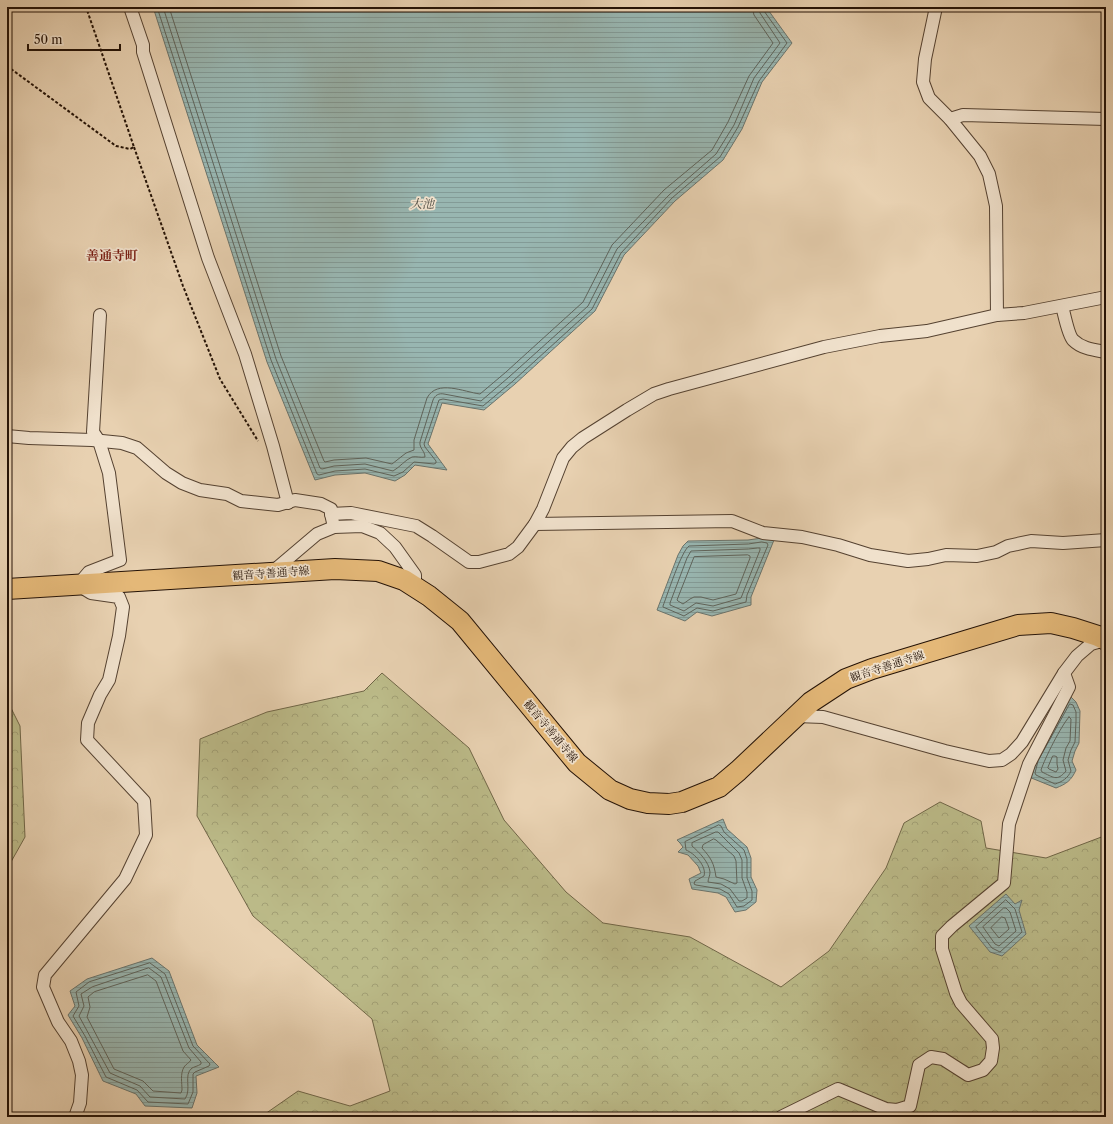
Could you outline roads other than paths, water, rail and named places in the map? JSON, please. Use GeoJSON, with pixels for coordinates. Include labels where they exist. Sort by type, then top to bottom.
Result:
{"type":"FeatureCollection","features":[{"type":"Feature","properties":{"kind":"main road","name":"観音寺善通寺線"},"geometry":{"type":"LineString","coordinates":[[7,590],[335,569],[378,571],[404,580],[429,596],[460,621],[576,763],[610,790],[630,799],[648,803],[668,804],[682,802],[719,787],[811,702],[846,679],[872,668],[1018,625],[1051,623],[1073,628],[1098,636],[1105,640]]}},
{"type":"Feature","properties":{"kind":"street"},"geometry":{"type":"LineString","coordinates":[[130,7],[208,258],[245,354],[273,446],[288,503]]}},
{"type":"Feature","properties":{"kind":"street"},"geometry":{"type":"LineString","coordinates":[[936,7],[924,58],[923,82],[929,98],[950,119],[980,156],[989,174],[996,206],[997,315]]}},
{"type":"Feature","properties":{"kind":"street"},"geometry":{"type":"LineString","coordinates":[[950,119],[963,115],[1106,119]]}},
{"type":"Feature","properties":{"kind":"street"},"geometry":{"type":"LineString","coordinates":[[331,514],[351,513],[416,526],[469,562],[479,562],[509,554],[518,547],[535,524],[563,458],[572,447],[583,438],[654,394],[824,347],[880,336],[927,332],[997,315],[1024,313],[1106,296]]}},
{"type":"Feature","properties":{"kind":"street"},"geometry":{"type":"LineString","coordinates":[[1062,306],[1072,339],[1086,348],[1106,352]]}},
{"type":"Feature","properties":{"kind":"street"},"geometry":{"type":"LineString","coordinates":[[75,1117],[80,1103],[82,1075],[79,1061],[71,1041],[58,1022],[43,987],[45,975],[125,879],[146,836],[144,801],[86,740],[88,723],[100,695],[109,680],[119,636],[122,606],[119,596],[91,593],[78,585],[89,572],[120,560],[109,473],[99,440],[93,432],[100,315]]}},
{"type":"Feature","properties":{"kind":"street"},"geometry":{"type":"LineString","coordinates":[[7,436],[99,440],[122,443],[137,448],[166,473],[182,483],[200,490],[227,494],[241,501],[278,505],[295,500],[321,504],[332,509],[331,514],[334,527]]}},
{"type":"Feature","properties":{"kind":"street"},"geometry":{"type":"LineString","coordinates":[[535,524],[732,521],[764,533],[802,537],[838,545],[870,555],[908,561],[946,555],[977,556],[996,552],[1008,546],[1031,541],[1063,543],[1106,540]]}},
{"type":"Feature","properties":{"kind":"street"},"geometry":{"type":"LineString","coordinates":[[271,573],[317,534],[334,527],[362,526],[380,533],[395,547],[415,575],[415,587]]}},
{"type":"Feature","properties":{"kind":"street"},"geometry":{"type":"LineString","coordinates":[[796,716],[823,717],[945,751],[989,761],[1002,760],[1011,754],[1022,742],[1064,674],[1077,656],[1091,644],[1105,640]]}},
{"type":"Feature","properties":{"kind":"street"},"geometry":{"type":"LineString","coordinates":[[782,1117],[838,1089],[886,1109],[897,1110],[910,1106],[919,1065],[931,1057],[943,1059],[968,1075],[983,1070],[991,1061],[993,1048],[992,1039],[961,1003],[956,993],[942,949],[942,936],[1004,883],[1009,824],[1029,764],[1069,688],[1064,674]]}},
{"type":"Feature","properties":{"kind":"water","name":"大池"},"geometry":{"type":"Polygon","coordinates":[[[153,7],[766,7],[792,43],[762,82],[742,129],[723,160],[675,201],[624,255],[595,311],[515,384],[484,410],[442,403],[428,444],[447,470],[415,465],[405,475],[395,481],[365,473],[335,475],[315,480],[267,362],[153,7]]]}},
{"type":"Feature","properties":{"kind":"water"},"geometry":{"type":"Polygon","coordinates":[[[762,538],[774,540],[751,597],[751,605],[712,616],[697,612],[685,621],[657,610],[678,555],[688,541],[748,540],[762,538]]]}},
{"type":"Feature","properties":{"kind":"water"},"geometry":{"type":"Polygon","coordinates":[[[1070,696],[1076,702],[1080,711],[1079,743],[1072,761],[1076,770],[1068,782],[1056,788],[1029,777],[1070,696]]]}},
{"type":"Feature","properties":{"kind":"water"},"geometry":{"type":"Polygon","coordinates":[[[723,819],[727,829],[747,847],[751,858],[751,877],[757,890],[756,902],[746,910],[735,912],[726,897],[718,893],[692,889],[689,879],[701,873],[698,866],[688,855],[678,852],[683,847],[677,840],[723,819]]]}},
{"type":"Feature","properties":{"kind":"water"},"geometry":{"type":"Polygon","coordinates":[[[1006,894],[1015,904],[1022,900],[1019,910],[1026,934],[1002,956],[990,952],[969,926],[1006,894]]]}},
{"type":"Feature","properties":{"kind":"water"},"geometry":{"type":"Polygon","coordinates":[[[152,958],[169,971],[197,1045],[219,1067],[196,1076],[197,1093],[192,1108],[145,1106],[136,1094],[103,1081],[82,1038],[68,1015],[75,1006],[70,991],[87,979],[152,958]]]}},
{"type":"Feature","properties":{"kind":"district","name":"善通寺町"},"geometry":{"type":"Point","coordinates":[112,255]}}]}
